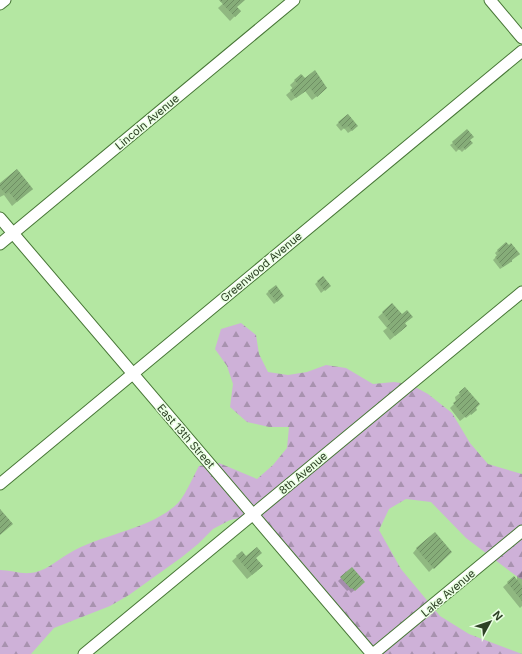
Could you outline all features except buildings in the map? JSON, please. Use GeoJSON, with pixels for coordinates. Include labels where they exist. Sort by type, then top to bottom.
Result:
{"type":"FeatureCollection","features":[{"type":"Feature","properties":{"kind":"street"},"geometry":{"type":"LineString","coordinates":[[0,4],[5,0]]}},
{"type":"Feature","properties":{"kind":"street","name":"Lincoln Avenue"},"geometry":{"type":"LineString","coordinates":[[0,244],[294,0]]}},
{"type":"Feature","properties":{"kind":"street"},"geometry":{"type":"LineString","coordinates":[[490,0],[522,38]]}},
{"type":"Feature","properties":{"kind":"street","name":"Greenwood Avenue"},"geometry":{"type":"LineString","coordinates":[[0,484],[522,51]]}},
{"type":"Feature","properties":{"kind":"street","name":"East 13th Street"},"geometry":{"type":"LineString","coordinates":[[0,218],[373,654]]}},
{"type":"Feature","properties":{"kind":"street","name":"8th Avenue"},"geometry":{"type":"LineString","coordinates":[[84,654],[522,292]]}},
{"type":"Feature","properties":{"kind":"street","name":"Lake Avenue"},"geometry":{"type":"LineString","coordinates":[[373,654],[522,531]]}},
{"type":"Feature","properties":{"kind":"green space"},"geometry":{"type":"Polygon","coordinates":[[[241,323],[256,335],[259,354],[268,372],[288,375],[307,372],[326,365],[346,368],[373,384],[394,382],[408,384],[428,394],[452,413],[470,443],[488,464],[522,474],[522,579],[466,538],[431,502],[406,499],[389,509],[379,530],[401,569],[440,616],[469,634],[522,654],[371,654],[249,516],[230,520],[213,529],[182,557],[129,595],[110,606],[54,628],[31,654],[0,654],[0,570],[27,573],[41,571],[81,547],[153,520],[181,500],[199,466],[219,463],[257,479],[273,465],[287,448],[289,427],[269,427],[247,422],[230,407],[233,384],[227,366],[215,349],[221,329],[241,323]]]}}]}
